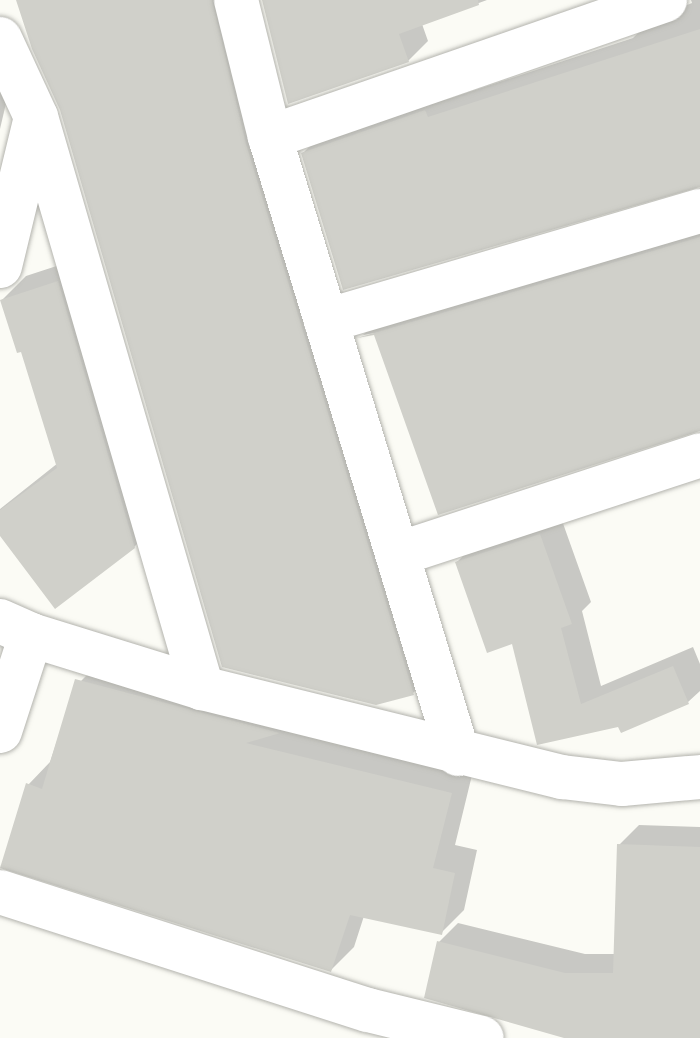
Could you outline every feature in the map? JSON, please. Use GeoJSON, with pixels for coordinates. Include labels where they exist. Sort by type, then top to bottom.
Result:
{"type":"FeatureCollection","features":[{"type":"Feature","properties":{"kind":"street"},"geometry":{"type":"LineString","coordinates":[[236,0],[270,137],[458,754]]}},
{"type":"Feature","properties":{"kind":"street"},"geometry":{"type":"LineString","coordinates":[[270,137],[665,0]]}},
{"type":"Feature","properties":{"kind":"street"},"geometry":{"type":"LineString","coordinates":[[0,39],[36,117],[202,688]]}},
{"type":"Feature","properties":{"kind":"street"},"geometry":{"type":"LineString","coordinates":[[0,266],[36,117]]}},
{"type":"Feature","properties":{"kind":"street"},"geometry":{"type":"LineString","coordinates":[[326,321],[700,211]]}},
{"type":"Feature","properties":{"kind":"street"},"geometry":{"type":"LineString","coordinates":[[398,554],[700,455]]}},
{"type":"Feature","properties":{"kind":"street"},"geometry":{"type":"LineString","coordinates":[[0,731],[16,628],[202,688],[458,754],[562,777],[622,784],[700,777]]}},
{"type":"Feature","properties":{"kind":"street"},"geometry":{"type":"LineString","coordinates":[[0,892],[366,1024],[482,1038]]}},
{"type":"Feature","properties":{"kind":"building"},"geometry":{"type":"Polygon","coordinates":[[[16,0],[212,0],[246,144],[414,695],[376,705],[222,667],[60,110],[32,49],[16,0]]]}},
{"type":"Feature","properties":{"kind":"building"},"geometry":{"type":"Polygon","coordinates":[[[262,0],[478,0],[479,5],[399,34],[409,62],[288,104],[262,0]]]}},
{"type":"Feature","properties":{"kind":"building"},"geometry":{"type":"Polygon","coordinates":[[[700,29],[700,187],[343,290],[301,153],[425,110],[428,117],[700,29]]]}},
{"type":"Feature","properties":{"kind":"building"},"geometry":{"type":"Polygon","coordinates":[[[700,237],[700,431],[438,515],[374,335],[357,338],[700,237]]]}},
{"type":"Feature","properties":{"kind":"building"},"geometry":{"type":"Polygon","coordinates":[[[58,281],[135,548],[55,609],[0,536],[0,510],[57,468],[21,352],[17,353],[0,300],[58,281]]]}},
{"type":"Feature","properties":{"kind":"building"},"geometry":{"type":"Polygon","coordinates":[[[540,534],[572,624],[561,628],[581,704],[673,666],[689,704],[621,733],[618,727],[537,745],[512,644],[487,653],[455,562],[540,534]]]}},
{"type":"Feature","properties":{"kind":"building"},"geometry":{"type":"Polygon","coordinates":[[[75,679],[280,733],[246,743],[452,793],[433,868],[455,873],[442,935],[350,915],[331,972],[0,868],[26,783],[42,789],[75,679]]]}},
{"type":"Feature","properties":{"kind":"building"},"geometry":{"type":"Polygon","coordinates":[[[617,844],[700,847],[700,1038],[564,1038],[424,998],[437,941],[565,973],[613,973],[617,844]]]}}]}
